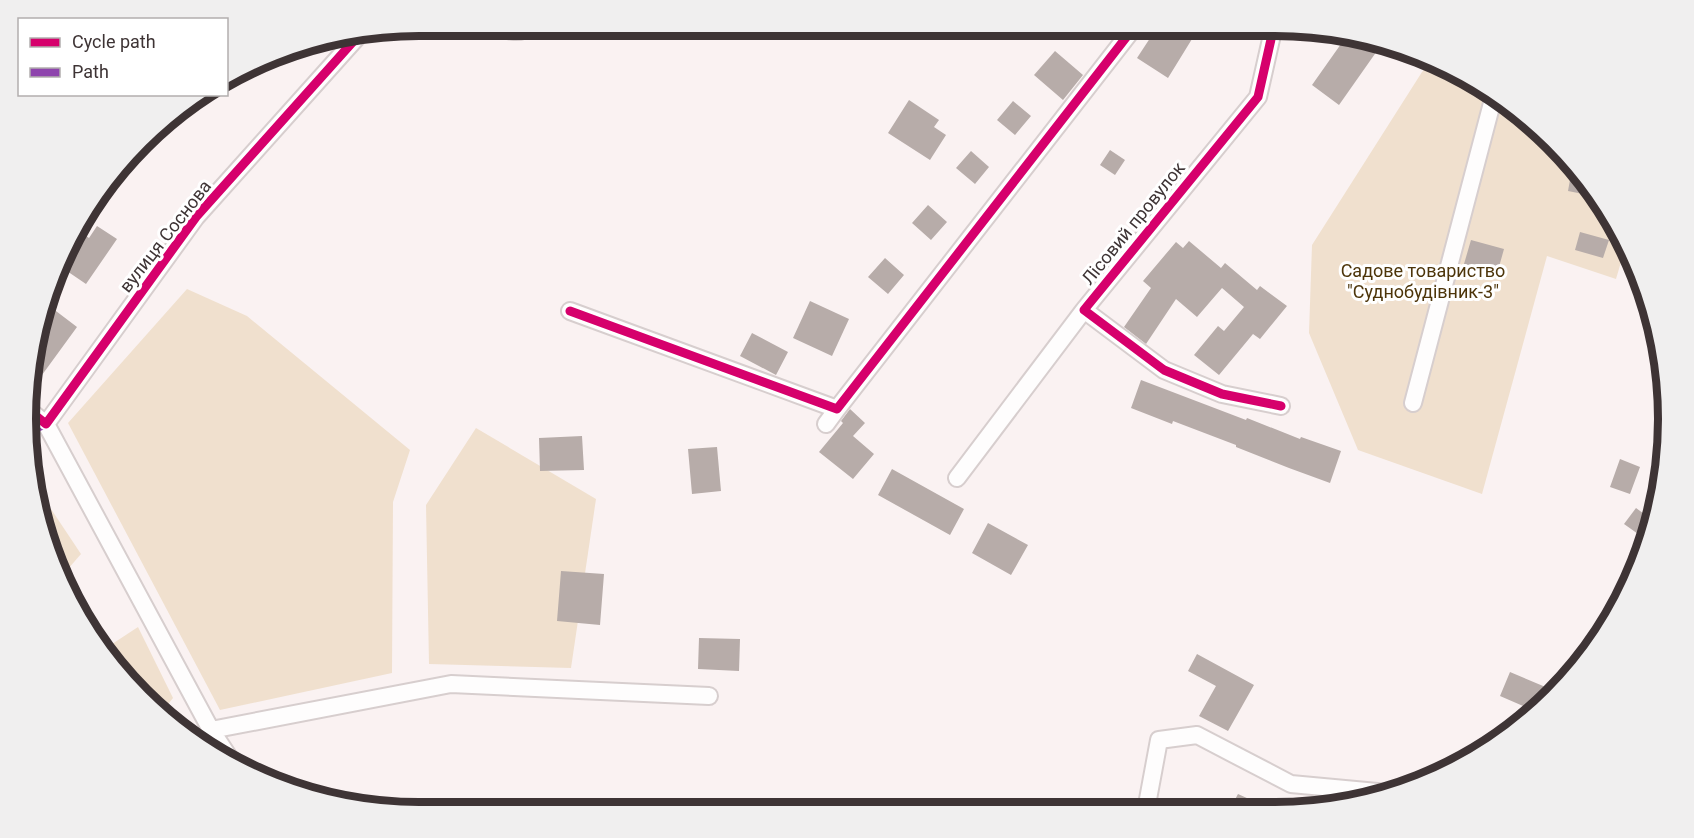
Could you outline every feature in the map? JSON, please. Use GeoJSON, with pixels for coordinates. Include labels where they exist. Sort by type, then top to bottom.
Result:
{"type":"FeatureCollection","features":[{"type":"Feature","properties":{"kind":"street"},"geometry":{"type":"LineString","coordinates":[[826,424],[1127,36]]}},
{"type":"Feature","properties":{"kind":"street","name":"Лісовий провулок"},"geometry":{"type":"LineString","coordinates":[[957,478],[1084,310],[1258,97],[1272,36]]}},
{"type":"Feature","properties":{"kind":"street","name":"вулиця Соснова"},"geometry":{"type":"LineString","coordinates":[[46,424],[196,217],[353,42]]}},
{"type":"Feature","properties":{"kind":"street"},"geometry":{"type":"LineString","coordinates":[[1413,403],[1492,104]]}},
{"type":"Feature","properties":{"kind":"street","name":"Лісовий провулок"},"geometry":{"type":"LineString","coordinates":[[1084,310],[1164,370],[1222,394],[1281,406]]}},
{"type":"Feature","properties":{"kind":"street"},"geometry":{"type":"LineString","coordinates":[[570,311],[837,409]]}},
{"type":"Feature","properties":{"kind":"street"},"geometry":{"type":"LineString","coordinates":[[36,416],[46,424],[223,748]]}},
{"type":"Feature","properties":{"kind":"street"},"geometry":{"type":"LineString","coordinates":[[211,730],[451,684],[709,696]]}},
{"type":"Feature","properties":{"kind":"street"},"geometry":{"type":"LineString","coordinates":[[1147,802],[1159,740],[1197,735],[1291,784],[1366,791]]}},
{"type":"Feature","properties":{"kind":"green space","name":"Садове товариство \"Суднобудівник-3\""},"geometry":{"type":"Polygon","coordinates":[[[1427,67],[1466,87],[1528,131],[1563,166],[1579,186],[1607,228],[1622,257],[1616,279],[1547,256],[1482,494],[1358,450],[1309,333],[1312,245],[1427,67]]]}},
{"type":"Feature","properties":{"kind":"green space"},"geometry":{"type":"Polygon","coordinates":[[[187,289],[247,316],[410,450],[393,502],[392,673],[220,710],[68,423],[187,289]]]}},
{"type":"Feature","properties":{"kind":"green space"},"geometry":{"type":"Polygon","coordinates":[[[476,428],[596,499],[571,668],[429,664],[426,505],[476,428]]]}},
{"type":"Feature","properties":{"kind":"green space"},"geometry":{"type":"Polygon","coordinates":[[[44,499],[81,554],[67,570],[56,542],[44,499]]]}},
{"type":"Feature","properties":{"kind":"green space"},"geometry":{"type":"Polygon","coordinates":[[[138,627],[173,698],[166,707],[131,672],[110,645],[138,627]]]}},
{"type":"Feature","properties":{"kind":"building"},"geometry":{"type":"Polygon","coordinates":[[[1151,36],[1194,36],[1168,78],[1137,58],[1151,36]]]}},
{"type":"Feature","properties":{"kind":"building"},"geometry":{"type":"Polygon","coordinates":[[[1342,42],[1378,50],[1339,105],[1312,85],[1342,42]]]}},
{"type":"Feature","properties":{"kind":"building"},"geometry":{"type":"Polygon","coordinates":[[[1055,51],[1083,75],[1063,100],[1034,75],[1055,51]]]}},
{"type":"Feature","properties":{"kind":"building"},"geometry":{"type":"Polygon","coordinates":[[[909,100],[939,120],[934,127],[946,135],[930,160],[888,133],[909,100]]]}},
{"type":"Feature","properties":{"kind":"building"},"geometry":{"type":"Polygon","coordinates":[[[1013,101],[1031,116],[1015,135],[997,120],[1013,101]]]}},
{"type":"Feature","properties":{"kind":"building"},"geometry":{"type":"Polygon","coordinates":[[[1110,150],[1125,160],[1115,175],[1100,165],[1110,150]]]}},
{"type":"Feature","properties":{"kind":"building"},"geometry":{"type":"Polygon","coordinates":[[[971,151],[989,167],[975,184],[956,168],[971,151]]]}},
{"type":"Feature","properties":{"kind":"building"},"geometry":{"type":"Polygon","coordinates":[[[1571,176],[1585,194],[1568,191],[1571,176]]]}},
{"type":"Feature","properties":{"kind":"building"},"geometry":{"type":"Polygon","coordinates":[[[928,205],[947,222],[931,240],[912,223],[928,205]]]}},
{"type":"Feature","properties":{"kind":"building"},"geometry":{"type":"Polygon","coordinates":[[[97,226],[117,239],[86,284],[66,270],[83,234],[89,238],[97,226]]]}},
{"type":"Feature","properties":{"kind":"building"},"geometry":{"type":"Polygon","coordinates":[[[1580,232],[1609,240],[1603,258],[1575,250],[1580,232]]]}},
{"type":"Feature","properties":{"kind":"building"},"geometry":{"type":"Polygon","coordinates":[[[1471,240],[1504,249],[1497,274],[1464,264],[1471,240]]]}},
{"type":"Feature","properties":{"kind":"building"},"geometry":{"type":"Polygon","coordinates":[[[1189,241],[1221,268],[1225,263],[1257,290],[1260,286],[1287,306],[1260,339],[1253,334],[1219,375],[1194,355],[1218,326],[1224,331],[1244,307],[1222,288],[1197,317],[1176,299],[1146,344],[1124,327],[1151,288],[1143,281],[1176,242],[1183,248],[1189,241]]]}},
{"type":"Feature","properties":{"kind":"building"},"geometry":{"type":"Polygon","coordinates":[[[885,258],[904,275],[888,294],[868,277],[885,258]]]}},
{"type":"Feature","properties":{"kind":"building"},"geometry":{"type":"Polygon","coordinates":[[[810,301],[849,319],[832,356],[793,338],[810,301]]]}},
{"type":"Feature","properties":{"kind":"building"},"geometry":{"type":"Polygon","coordinates":[[[52,308],[77,327],[42,375],[39,373],[39,369],[52,308]]]}},
{"type":"Feature","properties":{"kind":"building"},"geometry":{"type":"Polygon","coordinates":[[[752,333],[788,352],[776,375],[740,356],[752,333]]]}},
{"type":"Feature","properties":{"kind":"building"},"geometry":{"type":"Polygon","coordinates":[[[1141,380],[1246,420],[1247,418],[1300,439],[1301,437],[1341,451],[1330,483],[1173,421],[1172,424],[1131,408],[1141,380]]]}},
{"type":"Feature","properties":{"kind":"building"},"geometry":{"type":"Polygon","coordinates":[[[850,409],[865,423],[853,436],[874,454],[853,479],[819,452],[843,423],[841,421],[850,409]]]}},
{"type":"Feature","properties":{"kind":"building"},"geometry":{"type":"Polygon","coordinates":[[[582,436],[584,470],[540,471],[539,438],[582,436]]]}},
{"type":"Feature","properties":{"kind":"building"},"geometry":{"type":"Polygon","coordinates":[[[717,447],[721,491],[692,494],[688,449],[717,447]]]}},
{"type":"Feature","properties":{"kind":"building"},"geometry":{"type":"Polygon","coordinates":[[[1620,459],[1640,467],[1630,494],[1610,487],[1620,459]]]}},
{"type":"Feature","properties":{"kind":"building"},"geometry":{"type":"Polygon","coordinates":[[[892,469],[964,509],[950,535],[878,495],[892,469]]]}},
{"type":"Feature","properties":{"kind":"building"},"geometry":{"type":"Polygon","coordinates":[[[1636,508],[1646,515],[1640,535],[1624,524],[1636,508]]]}},
{"type":"Feature","properties":{"kind":"building"},"geometry":{"type":"Polygon","coordinates":[[[988,523],[1028,545],[1011,575],[972,553],[988,523]]]}},
{"type":"Feature","properties":{"kind":"building"},"geometry":{"type":"Polygon","coordinates":[[[561,571],[604,574],[600,625],[557,621],[561,571]]]}},
{"type":"Feature","properties":{"kind":"building"},"geometry":{"type":"Polygon","coordinates":[[[699,638],[740,639],[739,671],[698,669],[699,638]]]}},
{"type":"Feature","properties":{"kind":"building"},"geometry":{"type":"Polygon","coordinates":[[[1197,654],[1254,685],[1228,731],[1199,716],[1216,686],[1188,671],[1197,654]]]}},
{"type":"Feature","properties":{"kind":"building"},"geometry":{"type":"Polygon","coordinates":[[[1510,672],[1548,688],[1527,708],[1500,696],[1510,672]]]}},
{"type":"Feature","properties":{"kind":"building"},"geometry":{"type":"Polygon","coordinates":[[[1238,794],[1256,802],[1234,802],[1238,794]]]}},
{"type":"Feature","properties":{"kind":"marked path"},"geometry":{"type":"LineString","coordinates":[[36,428],[46,424]]}},
{"type":"Feature","properties":{"kind":"cycle path"},"geometry":{"type":"LineString","coordinates":[[570,311],[837,409],[1127,36]]}},
{"type":"Feature","properties":{"kind":"cycle path"},"geometry":{"type":"LineString","coordinates":[[1272,36],[1258,97],[1084,310],[1164,370],[1222,394],[1281,406]]}},
{"type":"Feature","properties":{"kind":"cycle path"},"geometry":{"type":"LineString","coordinates":[[36,416],[46,424],[196,217],[353,42]]}}]}
